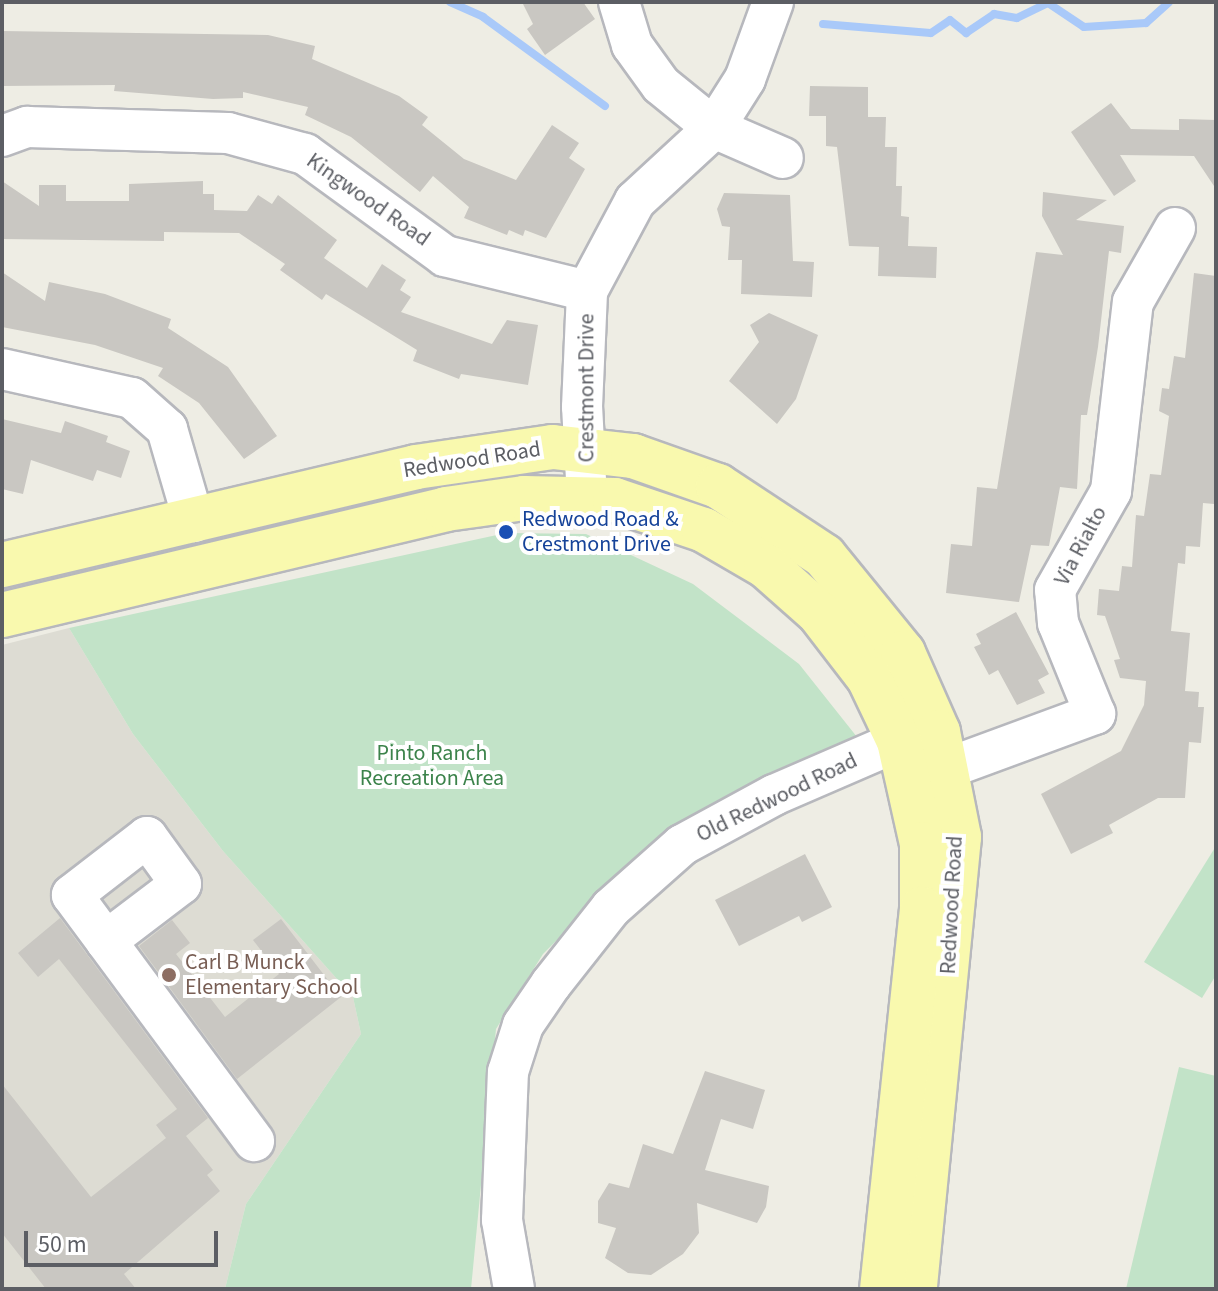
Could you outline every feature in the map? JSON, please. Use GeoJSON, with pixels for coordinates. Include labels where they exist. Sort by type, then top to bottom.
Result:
{"type":"FeatureCollection","features":[{"type":"Feature","properties":{"kind":"main road","name":"Redwood Road"},"geometry":{"type":"LineString","coordinates":[[2,565],[491,452],[553,447],[633,456],[718,486],[824,556],[903,653],[948,768],[959,837],[955,917],[915,1289]]}},
{"type":"Feature","properties":{"kind":"main road","name":"Redwood Road"},"geometry":{"type":"LineString","coordinates":[[2,615],[446,509],[524,498],[587,498],[671,517],[766,566],[845,642],[899,741],[922,844],[922,909],[882,1289]]}},
{"type":"Feature","properties":{"kind":"street"},"geometry":{"type":"LineString","coordinates":[[619,2],[632,45],[661,85],[714,128],[783,158]]}},
{"type":"Feature","properties":{"kind":"street","name":"Crestmont Drive"},"geometry":{"type":"LineString","coordinates":[[587,498],[587,291],[635,201],[714,128],[745,79],[773,2]]}},
{"type":"Feature","properties":{"kind":"street","name":"Kingwood Road"},"geometry":{"type":"LineString","coordinates":[[2,136],[27,127],[244,137],[305,154],[445,256],[587,291]]}},
{"type":"Feature","properties":{"kind":"street","name":"Via Rialto"},"geometry":{"type":"LineString","coordinates":[[948,768],[1095,714],[1058,623],[1055,590],[1111,491],[1133,302],[1175,228]]}},
{"type":"Feature","properties":{"kind":"street"},"geometry":{"type":"LineString","coordinates":[[2,369],[132,398],[167,429],[194,522]]}},
{"type":"Feature","properties":{"kind":"street","name":"Old Redwood Road"},"geometry":{"type":"LineString","coordinates":[[514,1289],[502,1220],[508,1072],[523,1025],[551,984],[611,908],[682,845],[774,795],[899,741]]}},
{"type":"Feature","properties":{"kind":"street"},"geometry":{"type":"LineString","coordinates":[[106,941],[254,1141]]}},
{"type":"Feature","properties":{"kind":"shaded area","name":"Carl B Munck Elementary School"},"geometry":{"type":"Polygon","coordinates":[[[69,628],[133,734],[223,851],[353,997],[361,1034],[246,1204],[225,1289],[2,1289],[2,645],[69,628]]]}},
{"type":"Feature","properties":{"kind":"green space","name":"Pinto Ranch Recreation Area"},"geometry":{"type":"Polygon","coordinates":[[[506,533],[586,534],[693,584],[799,664],[857,737],[668,829],[543,954],[496,1029],[471,1289],[225,1289],[246,1204],[361,1034],[353,997],[223,851],[133,734],[69,628],[506,533]]]}},
{"type":"Feature","properties":{"kind":"green space"},"geometry":{"type":"Polygon","coordinates":[[[1216,846],[1216,975],[1202,998],[1144,962],[1216,846]]]}},
{"type":"Feature","properties":{"kind":"green space"},"geometry":{"type":"Polygon","coordinates":[[[1179,1067],[1216,1076],[1216,1289],[1126,1289],[1179,1067]]]}},
{"type":"Feature","properties":{"kind":"building"},"geometry":{"type":"Polygon","coordinates":[[[522,2],[583,2],[595,19],[545,55],[527,29],[533,24],[522,2]]]}},
{"type":"Feature","properties":{"kind":"building"},"geometry":{"type":"Polygon","coordinates":[[[2,31],[268,35],[315,46],[312,59],[399,96],[428,117],[422,125],[464,159],[516,180],[552,125],[579,143],[569,158],[585,169],[546,238],[525,230],[523,236],[509,230],[507,235],[464,218],[469,207],[433,176],[420,192],[351,137],[305,115],[308,107],[243,92],[243,98],[213,99],[114,91],[115,85],[2,86],[2,31]]]}},
{"type":"Feature","properties":{"kind":"building"},"geometry":{"type":"Polygon","coordinates":[[[810,86],[868,87],[868,117],[886,117],[885,147],[897,147],[896,186],[902,186],[901,216],[909,217],[908,246],[937,247],[936,278],[878,276],[879,247],[849,246],[837,147],[826,146],[826,116],[809,116],[810,86]]]}},
{"type":"Feature","properties":{"kind":"building"},"geometry":{"type":"Polygon","coordinates":[[[1111,103],[1131,129],[1179,130],[1179,119],[1216,120],[1216,189],[1194,156],[1120,155],[1136,181],[1114,196],[1071,132],[1111,103]]]}},
{"type":"Feature","properties":{"kind":"building"},"geometry":{"type":"Polygon","coordinates":[[[2,181],[39,206],[39,185],[66,185],[66,201],[129,201],[129,184],[203,181],[203,194],[214,194],[214,210],[247,211],[258,195],[272,204],[278,195],[337,240],[324,258],[367,288],[382,264],[406,280],[400,290],[411,297],[401,312],[492,344],[507,320],[538,325],[528,385],[461,374],[459,379],[413,361],[417,350],[326,294],[322,300],[280,270],[285,264],[239,233],[164,232],[164,241],[2,239],[2,181]]]}},
{"type":"Feature","properties":{"kind":"building"},"geometry":{"type":"Polygon","coordinates":[[[1043,192],[1107,200],[1076,220],[1124,226],[1121,253],[1109,251],[1087,415],[1081,415],[1077,489],[1060,487],[1049,546],[1031,545],[1019,602],[946,593],[951,544],[972,546],[977,487],[997,489],[1036,252],[1063,255],[1042,216],[1043,192]]]}},
{"type":"Feature","properties":{"kind":"building"},"geometry":{"type":"Polygon","coordinates":[[[724,193],[790,195],[793,261],[814,262],[812,297],[741,294],[742,260],[728,260],[730,227],[722,226],[717,209],[724,193]]]}},
{"type":"Feature","properties":{"kind":"building"},"geometry":{"type":"Polygon","coordinates":[[[2,272],[45,301],[49,282],[105,294],[171,319],[168,328],[228,367],[277,436],[244,459],[199,403],[158,376],[163,368],[95,345],[2,327],[2,272]]]}},
{"type":"Feature","properties":{"kind":"building"},"geometry":{"type":"Polygon","coordinates":[[[1194,273],[1216,276],[1216,488],[1214,504],[1203,503],[1200,547],[1186,546],[1185,564],[1178,563],[1171,631],[1190,633],[1185,691],[1199,692],[1198,707],[1204,707],[1201,743],[1189,742],[1185,798],[1158,798],[1109,825],[1113,833],[1071,854],[1041,794],[1121,751],[1144,705],[1146,681],[1120,678],[1114,660],[1120,659],[1105,616],[1097,615],[1099,589],[1119,591],[1122,566],[1132,567],[1136,515],[1144,516],[1150,474],[1161,475],[1169,416],[1159,411],[1162,388],[1169,389],[1174,356],[1185,358],[1194,273]]]}},
{"type":"Feature","properties":{"kind":"building"},"geometry":{"type":"Polygon","coordinates":[[[769,313],[818,335],[796,399],[777,424],[729,381],[759,342],[750,325],[769,313]]]}},
{"type":"Feature","properties":{"kind":"building"},"geometry":{"type":"Polygon","coordinates":[[[2,419],[61,433],[65,421],[108,436],[106,442],[130,451],[121,478],[97,470],[93,481],[31,460],[23,494],[2,489],[2,419]]]}},
{"type":"Feature","properties":{"kind":"building"},"geometry":{"type":"Polygon","coordinates":[[[1016,612],[1049,674],[1038,680],[1045,693],[1017,705],[998,670],[989,675],[974,647],[981,644],[976,634],[1016,612]]]}},
{"type":"Feature","properties":{"kind":"building"},"geometry":{"type":"Polygon","coordinates":[[[805,854],[832,907],[802,922],[799,916],[739,946],[715,900],[805,854]]]}},
{"type":"Feature","properties":{"kind":"building"},"geometry":{"type":"Polygon","coordinates":[[[60,918],[208,1118],[186,1136],[213,1170],[207,1175],[220,1191],[124,1274],[136,1289],[46,1289],[2,1233],[2,1084],[91,1197],[166,1138],[156,1125],[177,1109],[59,959],[38,977],[18,953],[60,918]]]}},
{"type":"Feature","properties":{"kind":"building"},"geometry":{"type":"Polygon","coordinates":[[[281,919],[341,997],[237,1079],[139,946],[172,920],[190,943],[176,954],[225,1017],[279,974],[253,940],[281,919]]]}},
{"type":"Feature","properties":{"kind":"building"},"geometry":{"type":"Polygon","coordinates":[[[705,1071],[765,1090],[753,1129],[721,1119],[705,1170],[769,1186],[766,1207],[757,1223],[697,1203],[699,1233],[683,1254],[651,1275],[628,1273],[605,1258],[616,1228],[598,1223],[598,1201],[609,1183],[629,1188],[643,1144],[673,1154],[705,1071]]]}},
{"type":"Feature","properties":{"kind":"waterway"},"geometry":{"type":"LineString","coordinates":[[450,2],[483,17],[605,106]]}},
{"type":"Feature","properties":{"kind":"waterway"},"geometry":{"type":"LineString","coordinates":[[823,24],[931,33],[950,20],[966,33],[994,14],[1017,18],[1048,3],[1084,27],[1146,23],[1169,2]]}},
{"type":"Feature","properties":{"kind":"place","name":"Redwood Road & Crestmont Drive"},"geometry":{"type":"Point","coordinates":[506,532]}},
{"type":"Feature","properties":{"kind":"place","name":"Carl B Munck Elementary School"},"geometry":{"type":"Point","coordinates":[169,975]}}]}
